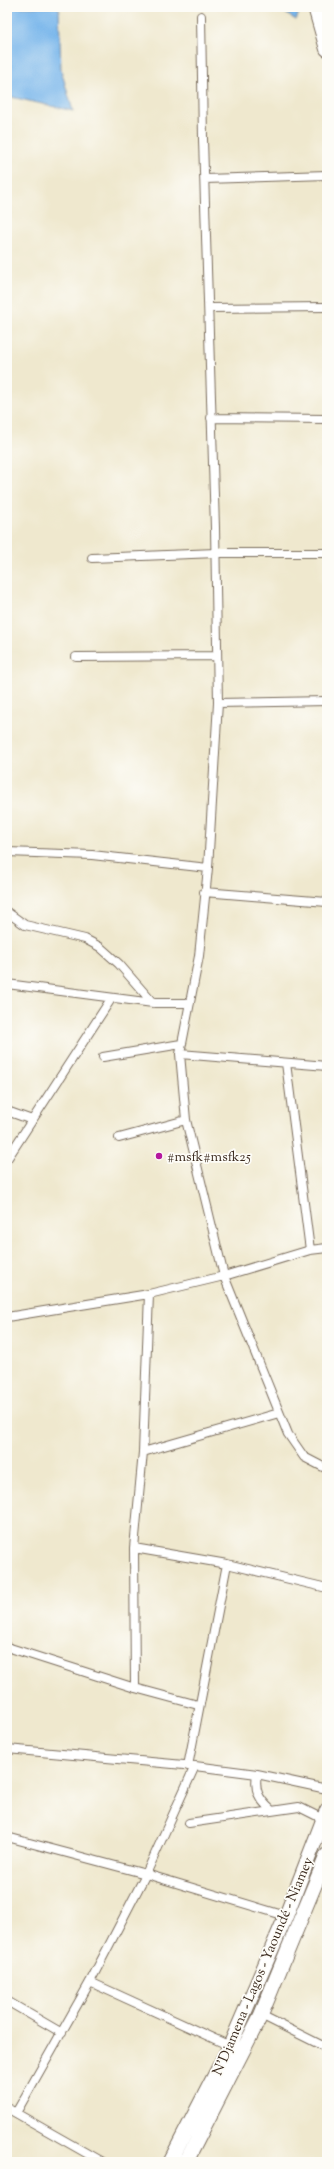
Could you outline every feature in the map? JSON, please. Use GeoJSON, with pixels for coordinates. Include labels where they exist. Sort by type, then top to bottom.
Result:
{"type":"FeatureCollection","features":[{"type":"Feature","properties":{"kind":"highway"},"geometry":{"type":"LineString","coordinates":[[315,7],[327,49]]}},
{"type":"Feature","properties":{"kind":"highway","name":"N'Djamena - Lagos - Yaoundé - Niamey"},"geometry":{"type":"LineString","coordinates":[[170,2162],[230,2046],[286,1916],[325,1815]]}},
{"type":"Feature","properties":{"kind":"highway","name":"N'Djamena - Lagos - Yaoundé - Niamey"},"geometry":{"type":"LineString","coordinates":[[186,2162],[261,2015],[327,1855]]}},
{"type":"Feature","properties":{"kind":"street"},"geometry":{"type":"LineString","coordinates":[[201,16],[211,418],[216,553],[218,702],[208,868],[204,892],[199,956],[180,1054],[186,1120],[224,1276],[288,1434],[304,1457],[327,1469]]}},
{"type":"Feature","properties":{"kind":"street"},"geometry":{"type":"LineString","coordinates":[[205,179],[327,175]]}},
{"type":"Feature","properties":{"kind":"street"},"geometry":{"type":"LineString","coordinates":[[209,308],[327,307]]}},
{"type":"Feature","properties":{"kind":"street"},"geometry":{"type":"LineString","coordinates":[[211,418],[327,419]]}},
{"type":"Feature","properties":{"kind":"street"},"geometry":{"type":"LineString","coordinates":[[92,558],[216,553],[327,553]]}},
{"type":"Feature","properties":{"kind":"street"},"geometry":{"type":"LineString","coordinates":[[76,657],[217,656]]}},
{"type":"Feature","properties":{"kind":"street"},"geometry":{"type":"LineString","coordinates":[[218,702],[327,701]]}},
{"type":"Feature","properties":{"kind":"street"},"geometry":{"type":"LineString","coordinates":[[7,852],[92,855],[208,868]]}},
{"type":"Feature","properties":{"kind":"street"},"geometry":{"type":"LineString","coordinates":[[204,892],[327,902]]}},
{"type":"Feature","properties":{"kind":"street"},"geometry":{"type":"LineString","coordinates":[[7,912],[25,925],[85,939],[100,947],[119,964],[154,1003]]}},
{"type":"Feature","properties":{"kind":"street"},"geometry":{"type":"LineString","coordinates":[[7,984],[111,999],[154,1003],[190,1003]]}},
{"type":"Feature","properties":{"kind":"street"},"geometry":{"type":"LineString","coordinates":[[7,1159],[111,999]]}},
{"type":"Feature","properties":{"kind":"street"},"geometry":{"type":"LineString","coordinates":[[103,1057],[181,1044]]}},
{"type":"Feature","properties":{"kind":"street"},"geometry":{"type":"LineString","coordinates":[[180,1054],[327,1066]]}},
{"type":"Feature","properties":{"kind":"street"},"geometry":{"type":"LineString","coordinates":[[286,1063],[310,1250]]}},
{"type":"Feature","properties":{"kind":"street"},"geometry":{"type":"LineString","coordinates":[[7,1111],[32,1120]]}},
{"type":"Feature","properties":{"kind":"street"},"geometry":{"type":"LineString","coordinates":[[119,1138],[186,1120]]}},
{"type":"Feature","properties":{"kind":"street"},"geometry":{"type":"LineString","coordinates":[[7,1317],[149,1294],[224,1276],[310,1250],[327,1248]]}},
{"type":"Feature","properties":{"kind":"street"},"geometry":{"type":"LineString","coordinates":[[136,1688],[134,1548],[143,1452],[149,1294]]}},
{"type":"Feature","properties":{"kind":"street"},"geometry":{"type":"LineString","coordinates":[[143,1452],[280,1413]]}},
{"type":"Feature","properties":{"kind":"street"},"geometry":{"type":"LineString","coordinates":[[134,1548],[226,1564],[327,1588]]}},
{"type":"Feature","properties":{"kind":"street"},"geometry":{"type":"LineString","coordinates":[[16,2113],[90,1982],[146,1874],[191,1766],[198,1705],[226,1564]]}},
{"type":"Feature","properties":{"kind":"street"},"geometry":{"type":"LineString","coordinates":[[7,1647],[136,1688],[198,1705]]}},
{"type":"Feature","properties":{"kind":"street"},"geometry":{"type":"LineString","coordinates":[[7,1749],[191,1766],[257,1774],[327,1789]]}},
{"type":"Feature","properties":{"kind":"street"},"geometry":{"type":"LineString","coordinates":[[257,1774],[255,1786],[257,1793],[260,1799],[271,1810]]}},
{"type":"Feature","properties":{"kind":"street"},"geometry":{"type":"LineString","coordinates":[[189,1823],[299,1807],[325,1815]]}},
{"type":"Feature","properties":{"kind":"street"},"geometry":{"type":"LineString","coordinates":[[7,1837],[146,1874],[286,1916]]}},
{"type":"Feature","properties":{"kind":"street"},"geometry":{"type":"LineString","coordinates":[[90,1982],[230,2046]]}},
{"type":"Feature","properties":{"kind":"street"},"geometry":{"type":"LineString","coordinates":[[7,2002],[62,2033]]}},
{"type":"Feature","properties":{"kind":"street"},"geometry":{"type":"LineString","coordinates":[[261,2015],[327,2048]]}},
{"type":"Feature","properties":{"kind":"street"},"geometry":{"type":"LineString","coordinates":[[7,2108],[102,2162]]}},
{"type":"Feature","properties":{"kind":"water"},"geometry":{"type":"Polygon","coordinates":[[[7,7],[59,7],[61,70],[73,111],[7,96],[7,7]]]}},
{"type":"Feature","properties":{"kind":"water"},"geometry":{"type":"Polygon","coordinates":[[[276,7],[301,7],[301,8],[296,20],[276,7]]]}},
{"type":"Feature","properties":{"kind":"place","name":"#msfk#msfk25"},"geometry":{"type":"Point","coordinates":[159,1156]}}]}
